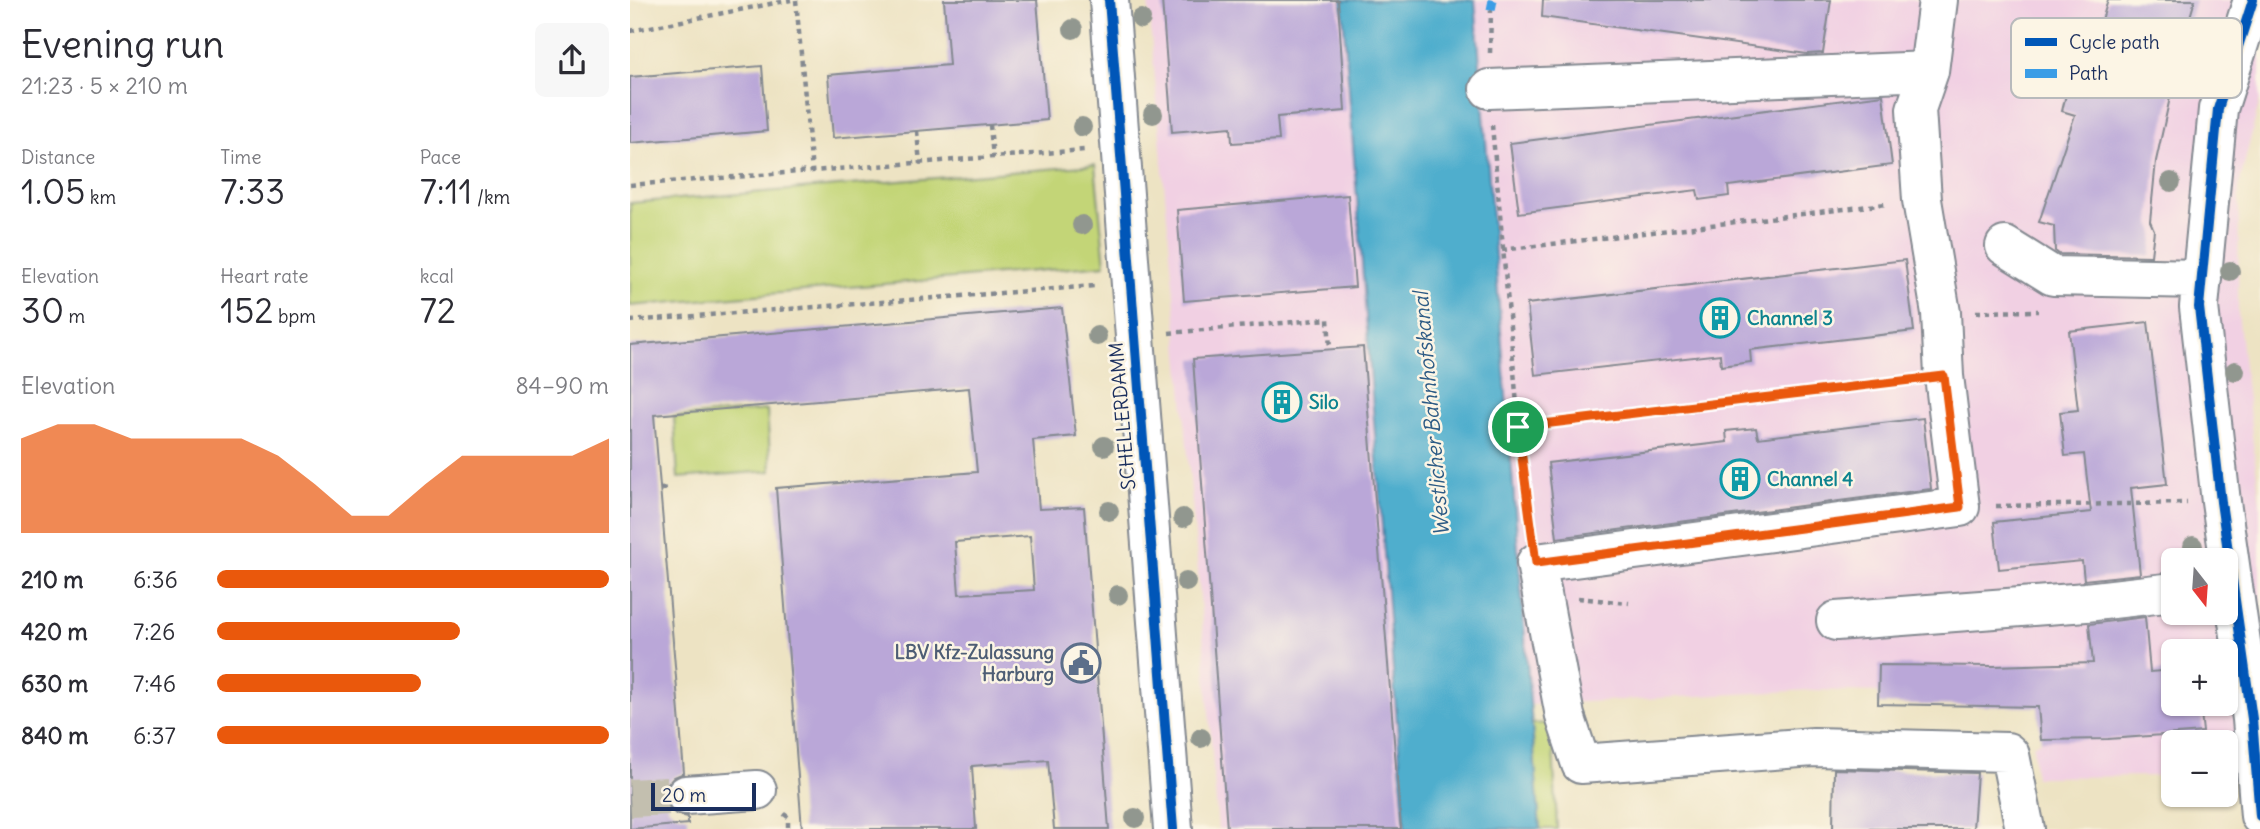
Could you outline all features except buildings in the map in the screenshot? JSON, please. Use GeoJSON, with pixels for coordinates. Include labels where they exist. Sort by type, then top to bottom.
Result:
{"type":"FeatureCollection","features":[{"type":"Feature","properties":{"kind":"street","name":"SCHELLERDAMM"},"geometry":{"type":"LineString","coordinates":[[1109,0],[1173,829]]}},
{"type":"Feature","properties":{"kind":"street"},"geometry":{"type":"LineString","coordinates":[[1938,0],[1929,71],[1916,109],[1922,200],[1941,313],[1944,376],[1960,507],[1539,579],[1565,716],[1581,764],[1814,747],[2007,752],[2010,755],[2025,829]]}},
{"type":"Feature","properties":{"kind":"street"},"geometry":{"type":"LineString","coordinates":[[2242,34],[2253,0]]}},
{"type":"Feature","properties":{"kind":"street"},"geometry":{"type":"LineString","coordinates":[[1489,89],[1929,71]]}},
{"type":"Feature","properties":{"kind":"street"},"geometry":{"type":"LineString","coordinates":[[2222,98],[2218,109],[2199,307],[2226,548]]}},
{"type":"Feature","properties":{"kind":"street"},"geometry":{"type":"LineString","coordinates":[[2005,246],[2053,276],[2202,279]]}},
{"type":"Feature","properties":{"kind":"street"},"geometry":{"type":"LineString","coordinates":[[1836,621],[2086,602],[2161,593]]}},
{"type":"Feature","properties":{"kind":"street"},"geometry":{"type":"LineString","coordinates":[[2237,625],[2252,719],[2260,816]]}},
{"type":"Feature","properties":{"kind":"street"},"geometry":{"type":"LineString","coordinates":[[686,795],[757,790]]}},
{"type":"Feature","properties":{"kind":"path"},"geometry":{"type":"LineString","coordinates":[[630,31],[793,0],[812,172]]}},
{"type":"Feature","properties":{"kind":"path"},"geometry":{"type":"LineString","coordinates":[[1492,10],[1489,89],[1502,250],[1518,427],[1539,579],[1629,603]]}},
{"type":"Feature","properties":{"kind":"path"},"geometry":{"type":"LineString","coordinates":[[990,125],[993,158]]}},
{"type":"Feature","properties":{"kind":"path"},"geometry":{"type":"LineString","coordinates":[[917,131],[920,164]]}},
{"type":"Feature","properties":{"kind":"path"},"geometry":{"type":"LineString","coordinates":[[630,185],[1119,147]]}},
{"type":"Feature","properties":{"kind":"path"},"geometry":{"type":"LineString","coordinates":[[1502,250],[1895,203]]}},
{"type":"Feature","properties":{"kind":"path"},"geometry":{"type":"LineString","coordinates":[[630,321],[1129,284]]}},
{"type":"Feature","properties":{"kind":"path"},"geometry":{"type":"LineString","coordinates":[[1133,336],[1328,319],[1330,349]]}},
{"type":"Feature","properties":{"kind":"path"},"geometry":{"type":"LineString","coordinates":[[1518,427],[1944,376]]}},
{"type":"Feature","properties":{"kind":"path"},"geometry":{"type":"LineString","coordinates":[[661,489],[670,488]]}},
{"type":"Feature","properties":{"kind":"path"},"geometry":{"type":"LineString","coordinates":[[1960,507],[2221,502]]}},
{"type":"Feature","properties":{"kind":"shaded area"},"geometry":{"type":"Polygon","coordinates":[[[1148,0],[2260,0],[2260,99],[2239,186],[2238,313],[2260,504],[2260,769],[2238,772],[2238,730],[2161,730],[2161,776],[2035,777],[2033,745],[2041,740],[2038,704],[1878,704],[1878,692],[1812,690],[1397,712],[1405,829],[1218,829],[1148,0]]]}},
{"type":"Feature","properties":{"kind":"green space"},"geometry":{"type":"Polygon","coordinates":[[[1095,165],[1105,265],[630,306],[630,203],[1095,165]]]}},
{"type":"Feature","properties":{"kind":"green space"},"geometry":{"type":"Polygon","coordinates":[[[767,410],[771,471],[678,478],[674,417],[767,410]]]}},
{"type":"Feature","properties":{"kind":"green space"},"geometry":{"type":"Polygon","coordinates":[[[1552,723],[1557,829],[1540,829],[1532,724],[1552,723]]]}},
{"type":"Feature","properties":{"kind":"water","name":"Westlicher Bahnhofskanal"},"geometry":{"type":"Polygon","coordinates":[[[1342,0],[1475,0],[1540,829],[1405,829],[1342,0]]]}},
{"type":"Feature","properties":{"kind":"tunnel"},"geometry":{"type":"LineString","coordinates":[[630,798],[686,795]]}},
{"type":"Feature","properties":{"kind":"marked path"},"geometry":{"type":"LineString","coordinates":[[1491,10],[1493,0]]}},
{"type":"Feature","properties":{"kind":"cycle path"},"geometry":{"type":"LineString","coordinates":[[1109,0],[1173,829]]}},
{"type":"Feature","properties":{"kind":"cycle path"},"geometry":{"type":"LineString","coordinates":[[2242,34],[2253,0]]}},
{"type":"Feature","properties":{"kind":"cycle path"},"geometry":{"type":"LineString","coordinates":[[2222,98],[2218,109],[2199,307],[2221,502],[2252,719],[2260,816]]}},
{"type":"Feature","properties":{"kind":"place","name":"Channel 3"},"geometry":{"type":"Point","coordinates":[1720,318]}},
{"type":"Feature","properties":{"kind":"place","name":"Silo"},"geometry":{"type":"Point","coordinates":[1282,402]}},
{"type":"Feature","properties":{"kind":"place","name":"Channel 4"},"geometry":{"type":"Point","coordinates":[1740,479]}},
{"type":"Feature","properties":{"kind":"place","name":"LBV Kfz-Zulassung Harburg"},"geometry":{"type":"Point","coordinates":[1081,663]}},
{"type":"Feature","properties":{"kind":"route"},"geometry":{"type":"LineString","coordinates":[[1944,376],[1960,507],[1536,563],[1518,427],[1944,376]]}}]}
